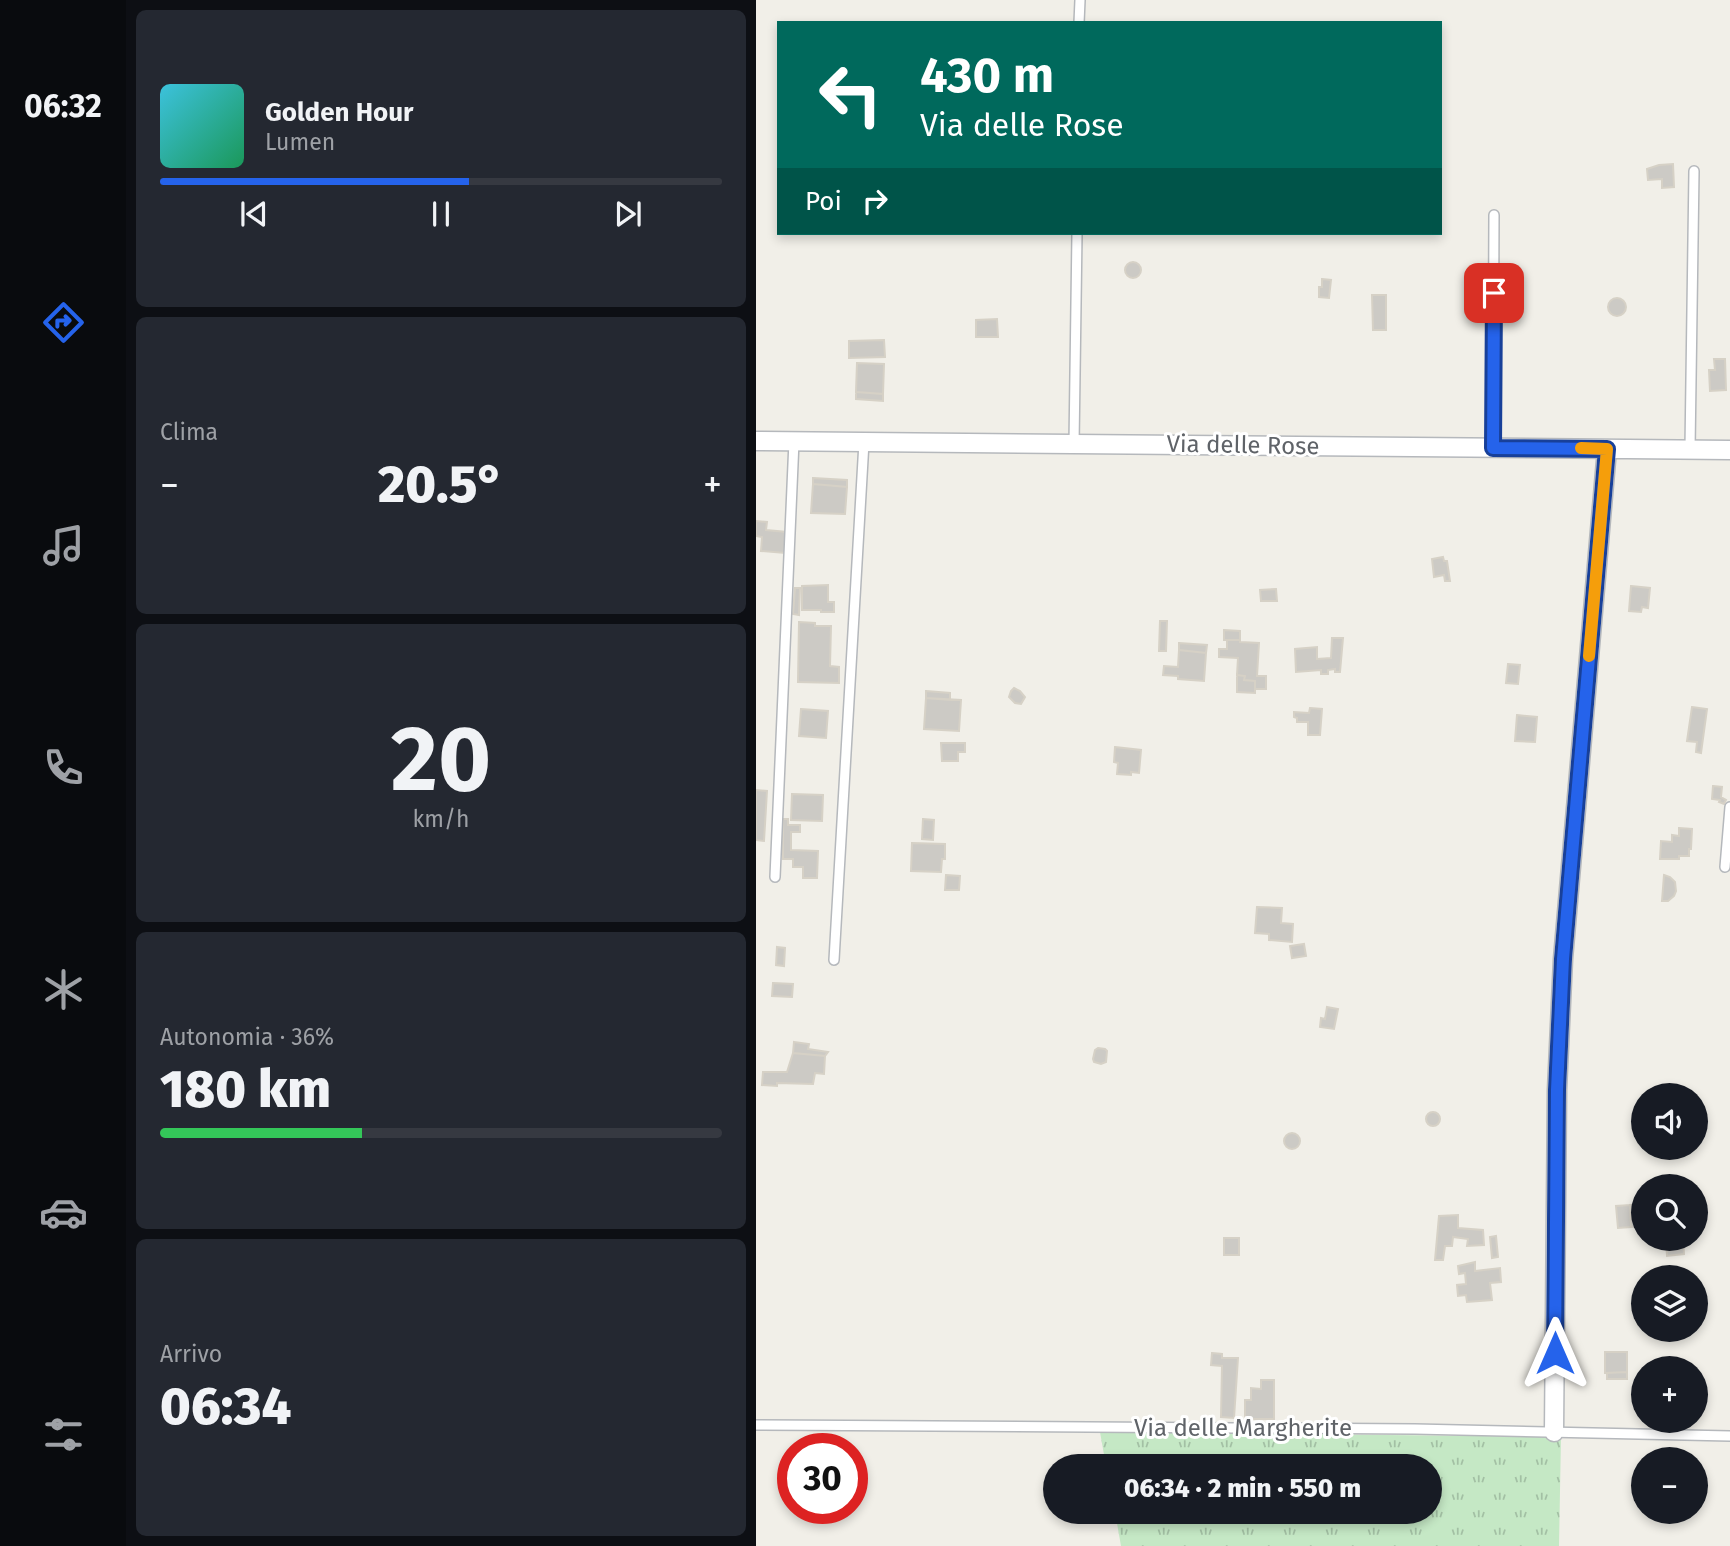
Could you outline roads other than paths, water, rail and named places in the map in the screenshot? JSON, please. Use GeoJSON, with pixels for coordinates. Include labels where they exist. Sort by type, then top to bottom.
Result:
{"type":"FeatureCollection","features":[{"type":"Feature","properties":{"kind":"street","name":"Via delle Rose"},"geometry":{"type":"LineString","coordinates":[[756,441],[1730,450]]}},
{"type":"Feature","properties":{"kind":"street"},"geometry":{"type":"LineString","coordinates":[[1554,1432],[1557,1090],[1563,959],[1607,449]]}},
{"type":"Feature","properties":{"kind":"lane"},"geometry":{"type":"LineString","coordinates":[[1079,21],[1080,0]]}},
{"type":"Feature","properties":{"kind":"lane"},"geometry":{"type":"LineString","coordinates":[[1690,449],[1694,171]]}},
{"type":"Feature","properties":{"kind":"lane"},"geometry":{"type":"LineString","coordinates":[[1493,448],[1494,215]]}},
{"type":"Feature","properties":{"kind":"lane"},"geometry":{"type":"LineString","coordinates":[[1074,444],[1077,235]]}},
{"type":"Feature","properties":{"kind":"lane"},"geometry":{"type":"LineString","coordinates":[[775,877],[794,442]]}},
{"type":"Feature","properties":{"kind":"lane"},"geometry":{"type":"LineString","coordinates":[[834,960],[864,442]]}},
{"type":"Feature","properties":{"kind":"lane"},"geometry":{"type":"LineString","coordinates":[[1725,867],[1730,807]]}},
{"type":"Feature","properties":{"kind":"lane","name":"Via delle Margherite"},"geometry":{"type":"LineString","coordinates":[[756,1425],[1401,1429],[1730,1436]]}}]}
